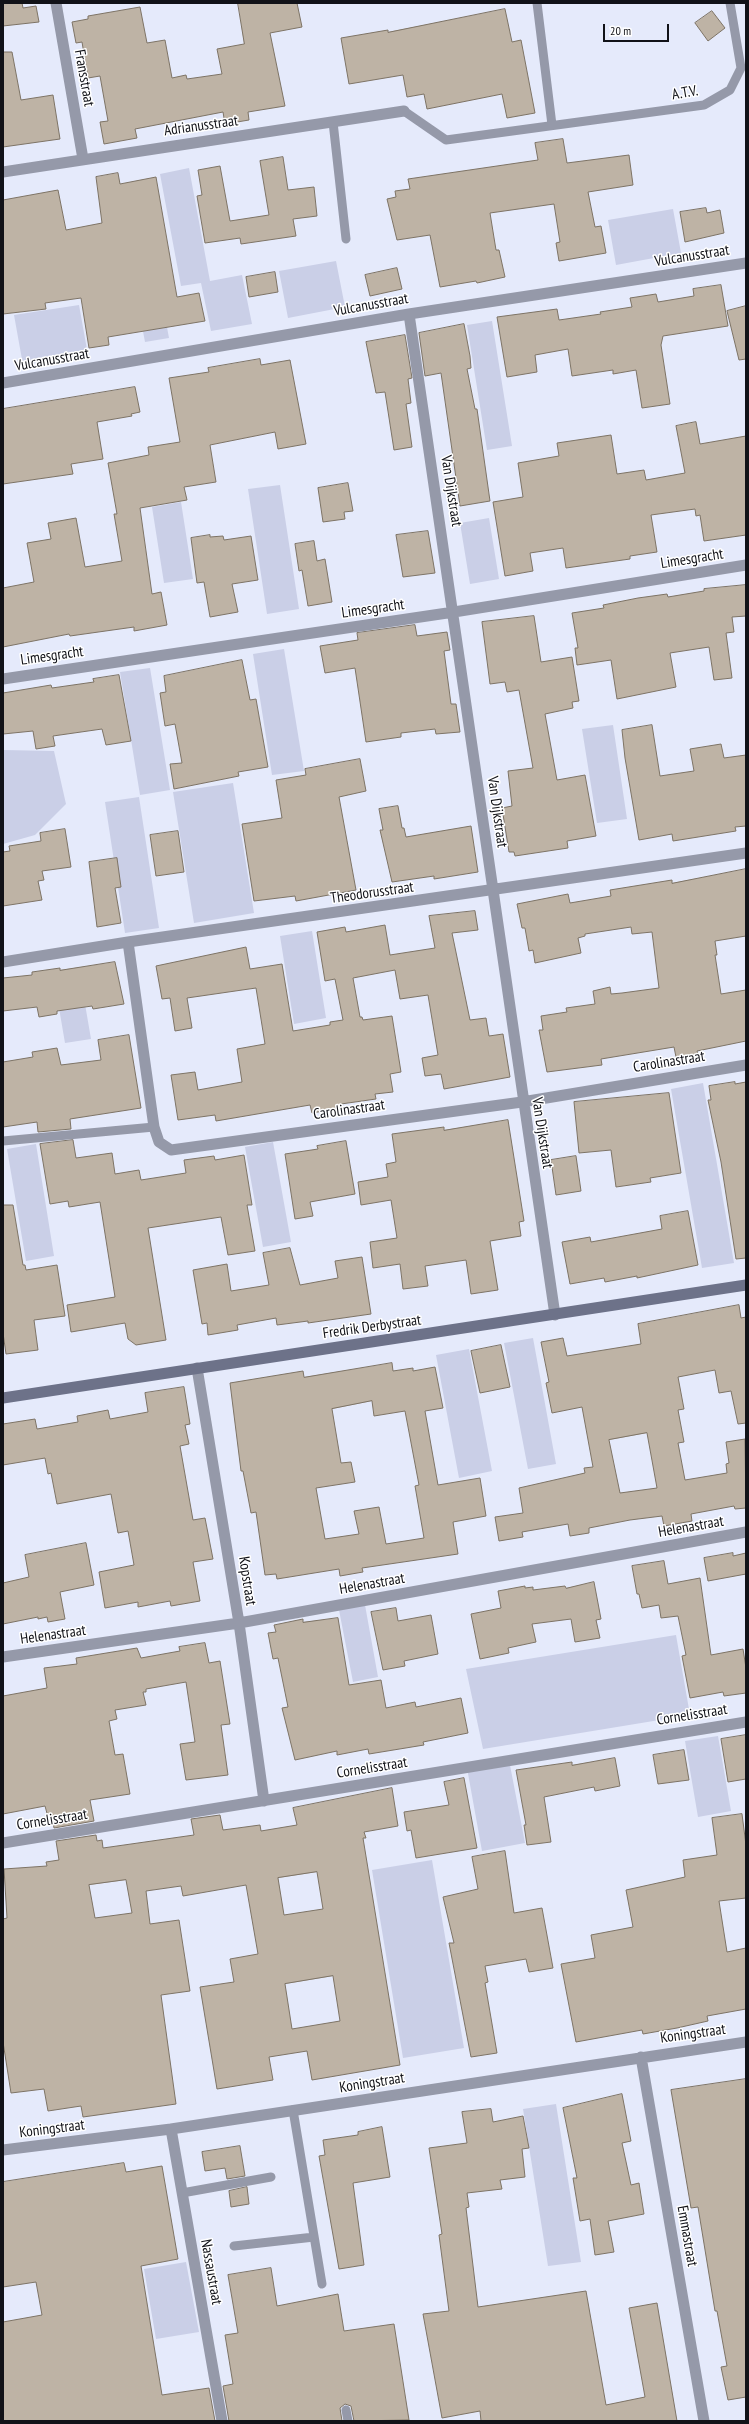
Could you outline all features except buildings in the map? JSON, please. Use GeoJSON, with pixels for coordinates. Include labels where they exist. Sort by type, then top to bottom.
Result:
{"type":"FeatureCollection","features":[{"type":"Feature","properties":{"kind":"main road","name":"Fredrik Derbystraat"},"geometry":{"type":"LineString","coordinates":[[3,1398],[746,1285]]}},
{"type":"Feature","properties":{"kind":"street","name":"Fransstraat"},"geometry":{"type":"LineString","coordinates":[[56,3],[83,159]]}},
{"type":"Feature","properties":{"kind":"street","name":"Adrianusstraat"},"geometry":{"type":"LineString","coordinates":[[3,172],[404,111]]}},
{"type":"Feature","properties":{"kind":"street","name":"Vulcanusstraat"},"geometry":{"type":"LineString","coordinates":[[3,384],[409,314],[746,263]]}},
{"type":"Feature","properties":{"kind":"street","name":"Van Dijkstraat"},"geometry":{"type":"LineString","coordinates":[[409,314],[454,612],[522,1102],[555,1315]]}},
{"type":"Feature","properties":{"kind":"street","name":"Limesgracht"},"geometry":{"type":"LineString","coordinates":[[3,679],[454,612],[746,565]]}},
{"type":"Feature","properties":{"kind":"street","name":"Theodorusstraat"},"geometry":{"type":"LineString","coordinates":[[3,962],[128,942],[493,891],[746,853]]}},
{"type":"Feature","properties":{"kind":"street","name":"Carolinastraat"},"geometry":{"type":"LineString","coordinates":[[128,942],[154,1127],[159,1142],[172,1150],[522,1102],[746,1065]]}},
{"type":"Feature","properties":{"kind":"street","name":"Kopstraat"},"geometry":{"type":"LineString","coordinates":[[197,1368],[239,1623],[264,1801]]}},
{"type":"Feature","properties":{"kind":"street","name":"Helenastraat"},"geometry":{"type":"LineString","coordinates":[[3,1657],[239,1623],[746,1532]]}},
{"type":"Feature","properties":{"kind":"street","name":"Cornelisstraat"},"geometry":{"type":"LineString","coordinates":[[3,1843],[746,1722]]}},
{"type":"Feature","properties":{"kind":"street","name":"Koningstraat"},"geometry":{"type":"LineString","coordinates":[[3,2150],[171,2129],[746,2042]]}},
{"type":"Feature","properties":{"kind":"street","name":"Emmastraat"},"geometry":{"type":"LineString","coordinates":[[641,2057],[704,2421]]}},
{"type":"Feature","properties":{"kind":"street","name":"Nassaustraat"},"geometry":{"type":"LineString","coordinates":[[171,2129],[222,2421]]}},
{"type":"Feature","properties":{"kind":"lane"},"geometry":{"type":"LineString","coordinates":[[537,3],[552,125]]}},
{"type":"Feature","properties":{"kind":"lane","name":"A.T.V."},"geometry":{"type":"LineString","coordinates":[[404,111],[446,140],[704,105],[730,90],[741,68],[730,3]]}},
{"type":"Feature","properties":{"kind":"lane"},"geometry":{"type":"LineString","coordinates":[[333,122],[346,238]]}},
{"type":"Feature","properties":{"kind":"lane"},"geometry":{"type":"LineString","coordinates":[[3,1141],[154,1127]]}},
{"type":"Feature","properties":{"kind":"lane"},"geometry":{"type":"LineString","coordinates":[[293,2110],[322,2284]]}},
{"type":"Feature","properties":{"kind":"lane"},"geometry":{"type":"LineString","coordinates":[[182,2193],[271,2177]]}},
{"type":"Feature","properties":{"kind":"lane"},"geometry":{"type":"LineString","coordinates":[[234,2246],[314,2237]]}},
{"type":"Feature","properties":{"kind":"lane"},"geometry":{"type":"LineString","coordinates":[[346,2410],[348,2421]]}},
{"type":"Feature","properties":{"kind":"shaded area"},"geometry":{"type":"Polygon","coordinates":[[[189,168],[210,281],[242,275],[252,324],[211,331],[201,283],[181,286],[160,174],[189,168]]]}},
{"type":"Feature","properties":{"kind":"shaded area"},"geometry":{"type":"Polygon","coordinates":[[[673,209],[681,253],[616,265],[608,220],[673,209]]]}},
{"type":"Feature","properties":{"kind":"shaded area"},"geometry":{"type":"Polygon","coordinates":[[[336,261],[345,307],[288,318],[279,271],[336,261]]]}},
{"type":"Feature","properties":{"kind":"shaded area"},"geometry":{"type":"Polygon","coordinates":[[[160,290],[169,338],[145,342],[136,294],[160,290]]]}},
{"type":"Feature","properties":{"kind":"shaded area"},"geometry":{"type":"Polygon","coordinates":[[[79,305],[88,355],[23,365],[14,315],[79,305]]]}},
{"type":"Feature","properties":{"kind":"shaded area"},"geometry":{"type":"Polygon","coordinates":[[[492,321],[512,446],[487,450],[467,325],[492,321]]]}},
{"type":"Feature","properties":{"kind":"shaded area"},"geometry":{"type":"Polygon","coordinates":[[[280,485],[299,609],[267,614],[248,489],[280,485]]]}},
{"type":"Feature","properties":{"kind":"shaded area"},"geometry":{"type":"Polygon","coordinates":[[[181,502],[193,579],[164,583],[152,507],[181,502]]]}},
{"type":"Feature","properties":{"kind":"shaded area"},"geometry":{"type":"Polygon","coordinates":[[[489,518],[499,579],[470,584],[460,523],[489,518]]]}},
{"type":"Feature","properties":{"kind":"shaded area"},"geometry":{"type":"Polygon","coordinates":[[[284,649],[304,771],[272,775],[253,654],[284,649]]]}},
{"type":"Feature","properties":{"kind":"shaded area"},"geometry":{"type":"Polygon","coordinates":[[[150,668],[170,790],[140,795],[120,672],[150,668]]]}},
{"type":"Feature","properties":{"kind":"shaded area"},"geometry":{"type":"Polygon","coordinates":[[[613,725],[627,819],[597,823],[582,729],[613,725]]]}},
{"type":"Feature","properties":{"kind":"shaded area"},"geometry":{"type":"Polygon","coordinates":[[[3,750],[54,751],[66,804],[35,835],[3,844],[3,750]]]}},
{"type":"Feature","properties":{"kind":"shaded area"},"geometry":{"type":"Polygon","coordinates":[[[233,783],[254,913],[194,923],[173,792],[233,783]]]}},
{"type":"Feature","properties":{"kind":"shaded area"},"geometry":{"type":"Polygon","coordinates":[[[139,797],[159,928],[125,933],[105,802],[139,797]]]}},
{"type":"Feature","properties":{"kind":"shaded area"},"geometry":{"type":"Polygon","coordinates":[[[312,931],[326,1018],[294,1024],[280,936],[312,931]]]}},
{"type":"Feature","properties":{"kind":"shaded area"},"geometry":{"type":"Polygon","coordinates":[[[79,969],[91,1039],[65,1043],[53,973],[79,969]]]}},
{"type":"Feature","properties":{"kind":"shaded area"},"geometry":{"type":"Polygon","coordinates":[[[703,1083],[734,1263],[702,1268],[671,1089],[703,1083]]]}},
{"type":"Feature","properties":{"kind":"shaded area"},"geometry":{"type":"Polygon","coordinates":[[[273,1142],[291,1242],[263,1247],[245,1147],[273,1142]]]}},
{"type":"Feature","properties":{"kind":"shaded area"},"geometry":{"type":"Polygon","coordinates":[[[36,1144],[54,1256],[26,1261],[7,1149],[36,1144]]]}},
{"type":"Feature","properties":{"kind":"shaded area"},"geometry":{"type":"Polygon","coordinates":[[[533,1338],[556,1464],[528,1469],[504,1343],[533,1338]]]}},
{"type":"Feature","properties":{"kind":"shaded area"},"geometry":{"type":"Polygon","coordinates":[[[469,1349],[492,1471],[459,1478],[436,1355],[469,1349]]]}},
{"type":"Feature","properties":{"kind":"shaded area"},"geometry":{"type":"Polygon","coordinates":[[[365,1605],[378,1677],[353,1682],[339,1610],[365,1605]]]}},
{"type":"Feature","properties":{"kind":"shaded area"},"geometry":{"type":"Polygon","coordinates":[[[676,1635],[690,1715],[483,1749],[466,1669],[676,1635]]]}},
{"type":"Feature","properties":{"kind":"shaded area"},"geometry":{"type":"Polygon","coordinates":[[[718,1736],[731,1811],[698,1817],[685,1741],[718,1736]]]}},
{"type":"Feature","properties":{"kind":"shaded area"},"geometry":{"type":"Polygon","coordinates":[[[509,1760],[525,1843],[482,1851],[467,1768],[509,1760]]]}},
{"type":"Feature","properties":{"kind":"shaded area"},"geometry":{"type":"Polygon","coordinates":[[[432,1860],[464,2048],[403,2058],[372,1870],[432,1860]]]}},
{"type":"Feature","properties":{"kind":"shaded area"},"geometry":{"type":"Polygon","coordinates":[[[556,2104],[581,2262],[548,2266],[523,2109],[556,2104]]]}},
{"type":"Feature","properties":{"kind":"shaded area"},"geometry":{"type":"Polygon","coordinates":[[[186,2262],[199,2332],[156,2339],[144,2269],[186,2262]]]}}]}
